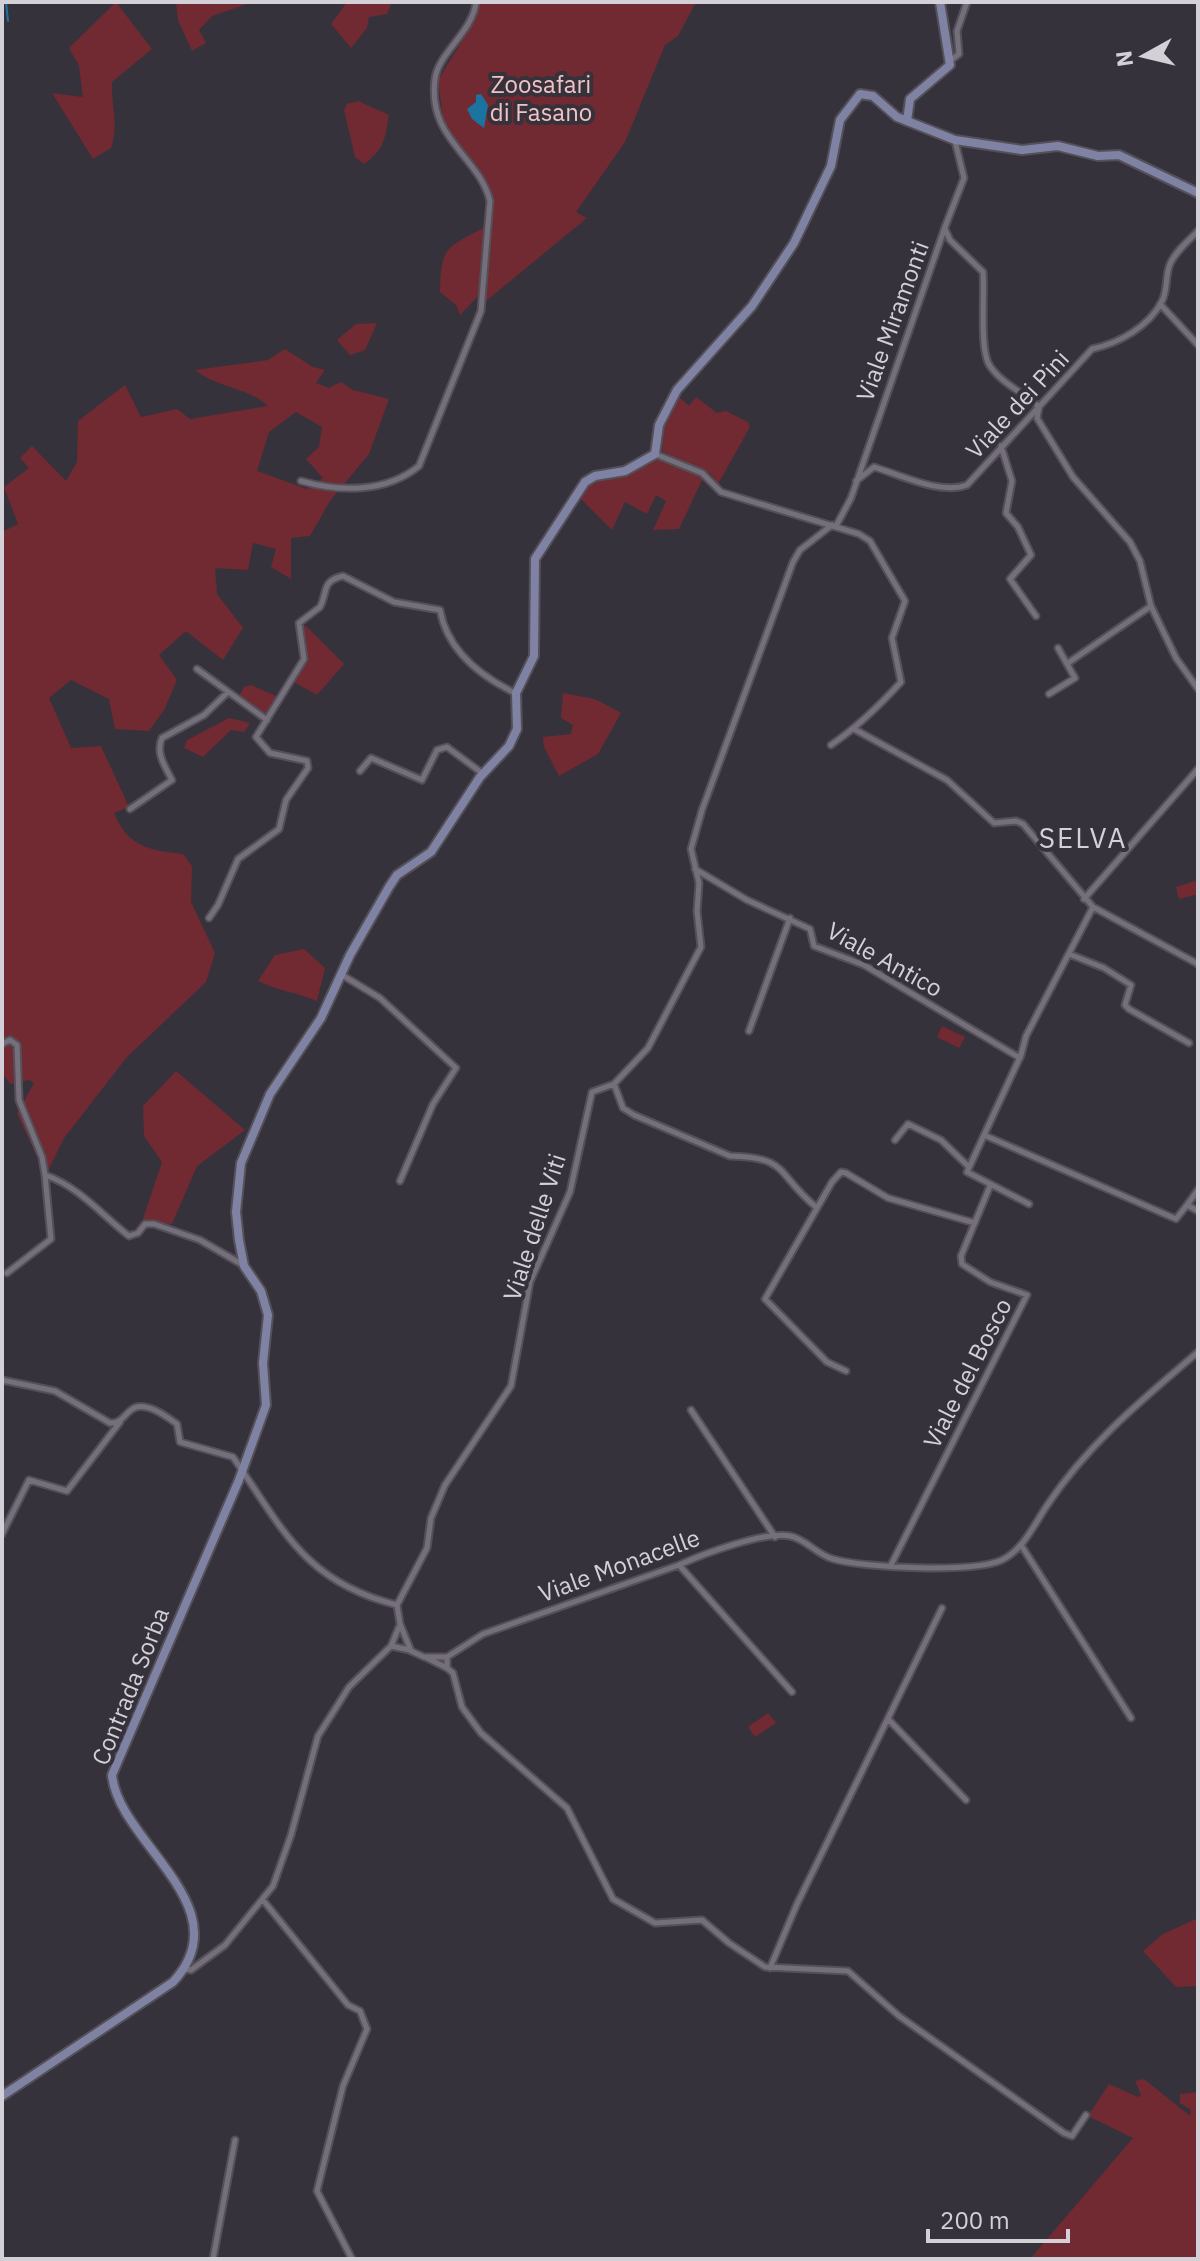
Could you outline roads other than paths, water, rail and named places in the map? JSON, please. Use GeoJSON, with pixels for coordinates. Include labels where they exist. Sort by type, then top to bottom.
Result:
{"type":"FeatureCollection","features":[{"type":"Feature","properties":{"kind":"street"},"geometry":{"type":"LineString","coordinates":[[301,481],[344,491],[389,480],[419,466],[443,401],[469,349],[483,302],[490,201],[485,185],[441,127],[434,80],[471,21],[476,2]]}},
{"type":"Feature","properties":{"kind":"street"},"geometry":{"type":"LineString","coordinates":[[940,2],[951,60]]}},
{"type":"Feature","properties":{"kind":"street"},"geometry":{"type":"LineString","coordinates":[[907,121],[910,99],[947,70],[951,60],[959,54],[957,31],[967,2]]}},
{"type":"Feature","properties":{"kind":"street"},"geometry":{"type":"LineString","coordinates":[[655,454],[659,425],[677,390],[752,306],[808,218],[831,166],[840,120],[846,108],[860,94],[867,93],[889,113],[955,140],[1022,150],[1058,146],[1098,156],[1119,155],[1198,193]]}},
{"type":"Feature","properties":{"kind":"street","name":"Viale Miramonti"},"geometry":{"type":"LineString","coordinates":[[837,527],[964,178],[955,140]]}},
{"type":"Feature","properties":{"kind":"street"},"geometry":{"type":"LineString","coordinates":[[945,227],[950,240],[983,272],[980,296],[986,321],[983,337],[986,359],[996,373],[1039,407],[1037,418],[1068,468],[1130,542],[1140,561],[1151,606],[1176,658],[1198,689]]}},
{"type":"Feature","properties":{"kind":"street","name":"Viale dei Pini"},"geometry":{"type":"LineString","coordinates":[[856,481],[874,467],[956,489],[974,478],[1092,349],[1121,339],[1145,322],[1160,304],[1174,256],[1198,231]]}},
{"type":"Feature","properties":{"kind":"street"},"geometry":{"type":"LineString","coordinates":[[1160,304],[1198,345]]}},
{"type":"Feature","properties":{"kind":"street"},"geometry":{"type":"LineString","coordinates":[[1001,446],[1012,481],[1006,513],[1018,527],[1031,555],[1010,579],[1036,616]]}},
{"type":"Feature","properties":{"kind":"street"},"geometry":{"type":"LineString","coordinates":[[655,454],[702,473],[721,492],[819,521],[870,541],[905,601],[892,638],[901,682],[865,714],[854,729],[831,745]]}},
{"type":"Feature","properties":{"kind":"street"},"geometry":{"type":"LineString","coordinates":[[209,918],[238,859],[279,829],[286,800],[308,768],[307,761],[270,753],[256,737],[304,659],[299,623],[320,607],[324,587],[343,576],[394,602],[440,610],[441,624],[465,660],[516,693],[534,656],[535,559],[585,482],[595,476],[625,471],[655,454]]}},
{"type":"Feature","properties":{"kind":"street","name":"Viale delle Viti"},"geometry":{"type":"LineString","coordinates":[[397,1605],[427,1548],[431,1518],[445,1485],[511,1386],[530,1282],[570,1192],[590,1097],[595,1090],[614,1084],[648,1048],[701,947],[691,849],[702,810],[793,562],[800,550],[837,527]]}},
{"type":"Feature","properties":{"kind":"street"},"geometry":{"type":"LineString","coordinates":[[1068,663],[1151,606]]}},
{"type":"Feature","properties":{"kind":"street"},"geometry":{"type":"LineString","coordinates":[[1049,694],[1075,678],[1058,648]]}},
{"type":"Feature","properties":{"kind":"street"},"geometry":{"type":"LineString","coordinates":[[197,669],[267,720]]}},
{"type":"Feature","properties":{"kind":"street"},"geometry":{"type":"LineString","coordinates":[[130,809],[172,780],[164,770],[159,745],[162,738],[204,715],[228,692]]}},
{"type":"Feature","properties":{"kind":"street","name":"Contrada Sorba"},"geometry":{"type":"LineString","coordinates":[[185,1969],[193,1931],[186,1901],[170,1870],[117,1797],[112,1775],[243,1471],[250,1441],[266,1405],[263,1363],[268,1315],[261,1291],[244,1266],[239,1238],[236,1212],[241,1163],[270,1094],[321,1018],[389,887],[397,875],[431,852],[483,774],[502,757],[517,729],[516,693]]}},
{"type":"Feature","properties":{"kind":"street"},"geometry":{"type":"LineString","coordinates":[[854,729],[947,780],[994,823],[1016,821],[1023,824],[1093,907],[1198,964]]}},
{"type":"Feature","properties":{"kind":"street"},"geometry":{"type":"LineString","coordinates":[[360,771],[371,758],[422,780],[437,750],[447,747],[483,774]]}},
{"type":"Feature","properties":{"kind":"street"},"geometry":{"type":"LineString","coordinates":[[1084,899],[1198,769]]}},
{"type":"Feature","properties":{"kind":"street","name":"Viale Antico"},"geometry":{"type":"LineString","coordinates":[[695,869],[747,900],[810,929],[814,946],[864,965],[1020,1058]]}},
{"type":"Feature","properties":{"kind":"street"},"geometry":{"type":"LineString","coordinates":[[1029,1204],[968,1175],[969,1167],[1020,1058],[1026,1036],[1093,907]]}},
{"type":"Feature","properties":{"kind":"street"},"geometry":{"type":"LineString","coordinates":[[749,1031],[790,918]]}},
{"type":"Feature","properties":{"kind":"street"},"geometry":{"type":"LineString","coordinates":[[1069,954],[1104,968],[1131,985],[1125,1005],[1189,1043]]}},
{"type":"Feature","properties":{"kind":"street"},"geometry":{"type":"LineString","coordinates":[[342,975],[380,998],[456,1068],[433,1104],[400,1181]]}},
{"type":"Feature","properties":{"kind":"street"},"geometry":{"type":"LineString","coordinates":[[2,1044],[10,1040],[17,1045],[19,1100],[42,1157],[51,1239],[7,1273]]}},
{"type":"Feature","properties":{"kind":"street"},"geometry":{"type":"LineString","coordinates":[[614,1084],[623,1108],[634,1115],[730,1156],[763,1157],[787,1176],[816,1207]]}},
{"type":"Feature","properties":{"kind":"street"},"geometry":{"type":"LineString","coordinates":[[895,1140],[908,1124],[941,1140],[969,1167]]}},
{"type":"Feature","properties":{"kind":"street"},"geometry":{"type":"LineString","coordinates":[[984,1135],[1176,1219],[1198,1190]]}},
{"type":"Feature","properties":{"kind":"street"},"geometry":{"type":"LineString","coordinates":[[846,1371],[827,1362],[765,1299],[816,1207],[841,1172],[888,1198],[975,1223]]}},
{"type":"Feature","properties":{"kind":"street"},"geometry":{"type":"LineString","coordinates":[[45,1175],[73,1187],[82,1199],[129,1236],[138,1233],[145,1224],[154,1224],[226,1252],[244,1266]]}},
{"type":"Feature","properties":{"kind":"street","name":"Viale del Bosco"},"geometry":{"type":"LineString","coordinates":[[891,1565],[1027,1295],[990,1282],[962,1264],[961,1256],[990,1186]]}},
{"type":"Feature","properties":{"kind":"street"},"geometry":{"type":"LineString","coordinates":[[1187,1205],[1198,1211]]}},
{"type":"Feature","properties":{"kind":"street"},"geometry":{"type":"LineString","coordinates":[[226,1252],[239,1238]]}},
{"type":"Feature","properties":{"kind":"street"},"geometry":{"type":"LineString","coordinates":[[691,1410],[775,1537],[793,1537],[817,1553],[839,1561],[891,1565],[987,1565],[1002,1560],[1021,1545],[1078,1461],[1198,1352]]}},
{"type":"Feature","properties":{"kind":"street"},"geometry":{"type":"LineString","coordinates":[[2,1380],[55,1391],[110,1423],[121,1421]]}},
{"type":"Feature","properties":{"kind":"street"},"geometry":{"type":"LineString","coordinates":[[2,1534],[29,1480],[67,1491],[132,1408],[146,1407],[177,1424],[180,1442],[233,1457],[296,1550],[358,1594],[397,1605],[400,1624],[411,1651]]}},
{"type":"Feature","properties":{"kind":"street","name":"Viale Monacelle"},"geometry":{"type":"LineString","coordinates":[[447,1657],[483,1634],[679,1565],[709,1551],[775,1537]]}},
{"type":"Feature","properties":{"kind":"street"},"geometry":{"type":"LineString","coordinates":[[1021,1545],[1131,1718]]}},
{"type":"Feature","properties":{"kind":"street"},"geometry":{"type":"LineString","coordinates":[[679,1565],[792,1692]]}},
{"type":"Feature","properties":{"kind":"street"},"geometry":{"type":"LineString","coordinates":[[770,1968],[797,1904],[942,1608]]}},
{"type":"Feature","properties":{"kind":"street"},"geometry":{"type":"LineString","coordinates":[[2,2096],[144,2003],[185,1969],[191,1970],[225,1945],[263,1900],[273,1886],[291,1835],[318,1736],[340,1698],[391,1646],[400,1624]]}},
{"type":"Feature","properties":{"kind":"street"},"geometry":{"type":"LineString","coordinates":[[391,1646],[411,1651],[453,1673],[462,1707],[481,1733],[567,1808],[613,1899],[655,1923],[702,1920],[738,1951],[770,1968],[843,1969],[899,2016],[1064,2133],[1072,2136],[1086,2115]]}},
{"type":"Feature","properties":{"kind":"street"},"geometry":{"type":"LineString","coordinates":[[424,1657],[447,1657],[447,1668]]}},
{"type":"Feature","properties":{"kind":"street"},"geometry":{"type":"LineString","coordinates":[[888,1719],[966,1800]]}},
{"type":"Feature","properties":{"kind":"street"},"geometry":{"type":"LineString","coordinates":[[263,1900],[348,2005],[360,2011],[367,2029],[343,2086],[317,2191],[352,2259]]}},
{"type":"Feature","properties":{"kind":"street"},"geometry":{"type":"LineString","coordinates":[[213,2259],[235,2140]]}},
{"type":"Feature","properties":{"kind":"water"},"geometry":{"type":"Polygon","coordinates":[[[481,94],[488,105],[484,128],[472,119],[467,109],[476,102],[476,95],[481,94]]]}},
{"type":"Feature","properties":{"kind":"waterway"},"geometry":{"type":"LineString","coordinates":[[6,2],[8,21]]}},
{"type":"Feature","properties":{"kind":"district","name":"SELVA"},"geometry":{"type":"Point","coordinates":[1083,837]}},
{"type":"Feature","properties":{"kind":"park label","name":"Zoosafari di Fasano"},"geometry":{"type":"Point","coordinates":[541,98]}}]}
